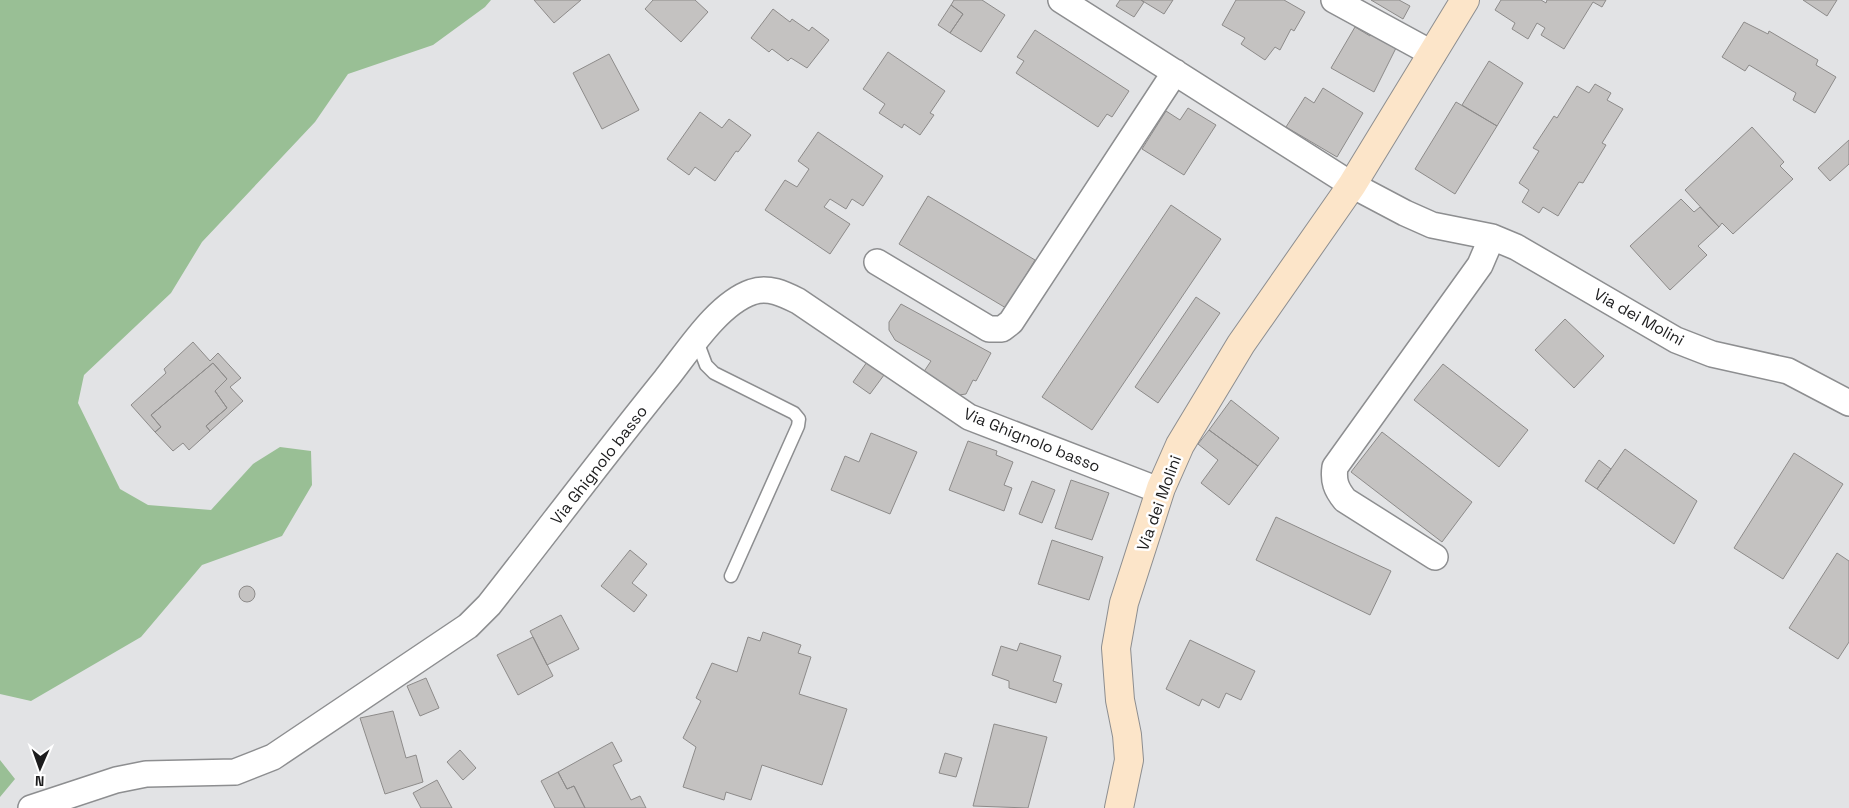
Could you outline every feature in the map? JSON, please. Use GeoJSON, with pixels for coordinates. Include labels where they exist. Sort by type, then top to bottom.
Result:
{"type":"FeatureCollection","features":[{"type":"Feature","properties":{"kind":"street"},"geometry":{"type":"LineString","coordinates":[[1061,0],[1352,185]]}},
{"type":"Feature","properties":{"kind":"street"},"geometry":{"type":"LineString","coordinates":[[1334,0],[1433,54]]}},
{"type":"Feature","properties":{"kind":"street","name":"Via dei Molini"},"geometry":{"type":"LineString","coordinates":[[1119,808],[1129,760],[1127,735],[1120,700],[1116,648],[1124,603],[1161,488],[1180,445],[1240,344],[1352,185],[1465,0]]}},
{"type":"Feature","properties":{"kind":"street"},"geometry":{"type":"LineString","coordinates":[[877,262],[989,329],[1002,329],[1011,322],[1175,72]]}},
{"type":"Feature","properties":{"kind":"street","name":"Via dei Molini"},"geometry":{"type":"LineString","coordinates":[[1352,185],[1432,225],[1492,237],[1516,246],[1676,340],[1712,354],[1788,371],[1849,403]]}},
{"type":"Feature","properties":{"kind":"street"},"geometry":{"type":"LineString","coordinates":[[1435,557],[1345,500],[1337,489],[1333,478],[1335,467],[1480,265],[1492,237]]}},
{"type":"Feature","properties":{"kind":"street","name":"Via Ghignolo basso"},"geometry":{"type":"LineString","coordinates":[[31,808],[76,792],[146,774],[235,772],[254,766],[273,757],[468,626],[489,605],[602,457],[708,325],[734,301],[753,291],[774,290],[798,301],[968,417],[1148,486],[1161,488]]}},
{"type":"Feature","properties":{"kind":"lane"},"geometry":{"type":"LineString","coordinates":[[697,341],[706,365],[714,373],[794,413],[799,419],[798,426],[731,576]]}},
{"type":"Feature","properties":{"kind":"green space"},"geometry":{"type":"Polygon","coordinates":[[[0,0],[491,0],[485,7],[433,45],[348,74],[315,122],[202,242],[171,293],[84,375],[78,403],[120,489],[148,505],[211,510],[253,464],[280,447],[311,451],[312,485],[282,536],[202,565],[141,637],[31,701],[0,694],[0,0]]]}},
{"type":"Feature","properties":{"kind":"green space"},"geometry":{"type":"Polygon","coordinates":[[[0,760],[15,779],[0,797],[0,760]]]}},
{"type":"Feature","properties":{"kind":"building"},"geometry":{"type":"Polygon","coordinates":[[[534,0],[581,0],[554,23],[534,0]]]}},
{"type":"Feature","properties":{"kind":"building"},"geometry":{"type":"Polygon","coordinates":[[[653,0],[695,0],[708,12],[681,42],[645,9],[653,0]]]}},
{"type":"Feature","properties":{"kind":"building"},"geometry":{"type":"Polygon","coordinates":[[[954,0],[982,0],[1005,15],[981,52],[950,33],[963,14],[951,5],[954,0]]]}},
{"type":"Feature","properties":{"kind":"building"},"geometry":{"type":"Polygon","coordinates":[[[1120,0],[1141,0],[1144,2],[1134,17],[1116,6],[1120,0]]]}},
{"type":"Feature","properties":{"kind":"building"},"geometry":{"type":"Polygon","coordinates":[[[1141,0],[1173,0],[1164,14],[1141,0]]]}},
{"type":"Feature","properties":{"kind":"building"},"geometry":{"type":"Polygon","coordinates":[[[1236,0],[1284,0],[1305,12],[1294,31],[1291,29],[1280,50],[1275,47],[1265,60],[1241,44],[1245,38],[1222,25],[1236,0]]]}},
{"type":"Feature","properties":{"kind":"building"},"geometry":{"type":"Polygon","coordinates":[[[1371,0],[1399,0],[1410,6],[1403,19],[1371,0]]]}},
{"type":"Feature","properties":{"kind":"building"},"geometry":{"type":"Polygon","coordinates":[[[1501,0],[1541,0],[1546,3],[1547,0],[1606,0],[1602,7],[1593,2],[1564,49],[1541,35],[1545,28],[1537,23],[1528,39],[1512,29],[1515,23],[1495,10],[1501,0]]]}},
{"type":"Feature","properties":{"kind":"building"},"geometry":{"type":"Polygon","coordinates":[[[1803,0],[1837,0],[1827,16],[1803,0]]]}},
{"type":"Feature","properties":{"kind":"building"},"geometry":{"type":"Polygon","coordinates":[[[951,5],[963,14],[950,33],[938,25],[951,5]]]}},
{"type":"Feature","properties":{"kind":"building"},"geometry":{"type":"Polygon","coordinates":[[[773,9],[790,22],[792,19],[809,31],[812,27],[829,40],[807,68],[791,58],[788,61],[772,49],[769,52],[751,38],[773,9]]]}},
{"type":"Feature","properties":{"kind":"building"},"geometry":{"type":"Polygon","coordinates":[[[1744,22],[1768,34],[1769,31],[1818,60],[1816,65],[1836,77],[1815,113],[1793,100],[1796,93],[1749,65],[1745,71],[1722,57],[1744,22]]]}},
{"type":"Feature","properties":{"kind":"building"},"geometry":{"type":"Polygon","coordinates":[[[1355,27],[1370,36],[1372,32],[1397,46],[1374,92],[1331,68],[1355,27]]]}},
{"type":"Feature","properties":{"kind":"building"},"geometry":{"type":"Polygon","coordinates":[[[1035,30],[1129,91],[1112,117],[1107,114],[1098,127],[1016,73],[1024,61],[1017,57],[1035,30]]]}},
{"type":"Feature","properties":{"kind":"building"},"geometry":{"type":"Polygon","coordinates":[[[888,52],[945,91],[930,113],[934,115],[920,135],[904,124],[902,128],[879,113],[885,104],[863,89],[888,52]]]}},
{"type":"Feature","properties":{"kind":"building"},"geometry":{"type":"Polygon","coordinates":[[[609,54],[639,110],[602,129],[573,73],[609,54]]]}},
{"type":"Feature","properties":{"kind":"building"},"geometry":{"type":"Polygon","coordinates":[[[1489,61],[1523,83],[1497,126],[1462,105],[1489,61]]]}},
{"type":"Feature","properties":{"kind":"building"},"geometry":{"type":"Polygon","coordinates":[[[1595,84],[1611,93],[1607,100],[1623,109],[1602,143],[1606,145],[1583,183],[1579,182],[1558,216],[1543,207],[1539,213],[1522,202],[1529,190],[1519,183],[1539,151],[1533,148],[1554,116],[1557,118],[1577,86],[1589,93],[1595,84]]]}},
{"type":"Feature","properties":{"kind":"building"},"geometry":{"type":"Polygon","coordinates":[[[1323,88],[1363,113],[1337,157],[1286,127],[1305,97],[1314,103],[1323,88]]]}},
{"type":"Feature","properties":{"kind":"building"},"geometry":{"type":"Polygon","coordinates":[[[1456,102],[1497,126],[1455,194],[1415,169],[1456,102]]]}},
{"type":"Feature","properties":{"kind":"building"},"geometry":{"type":"Polygon","coordinates":[[[1188,108],[1216,125],[1184,175],[1142,149],[1166,111],[1180,120],[1188,108]]]}},
{"type":"Feature","properties":{"kind":"building"},"geometry":{"type":"Polygon","coordinates":[[[700,112],[722,128],[729,119],[751,135],[738,152],[736,151],[715,181],[695,167],[689,175],[667,159],[700,112]]]}},
{"type":"Feature","properties":{"kind":"building"},"geometry":{"type":"Polygon","coordinates":[[[1752,127],[1784,162],[1780,166],[1793,179],[1733,234],[1722,223],[1719,227],[1685,190],[1752,127]]]}},
{"type":"Feature","properties":{"kind":"building"},"geometry":{"type":"Polygon","coordinates":[[[818,132],[883,176],[863,206],[852,199],[846,209],[830,199],[824,207],[850,224],[830,254],[765,210],[785,180],[797,187],[809,169],[798,161],[818,132]]]}},
{"type":"Feature","properties":{"kind":"building"},"geometry":{"type":"Polygon","coordinates":[[[1849,140],[1849,164],[1830,181],[1818,168],[1849,140]]]}},
{"type":"Feature","properties":{"kind":"building"},"geometry":{"type":"Polygon","coordinates":[[[928,196],[1035,260],[1006,308],[899,244],[928,196]]]}},
{"type":"Feature","properties":{"kind":"building"},"geometry":{"type":"Polygon","coordinates":[[[1681,199],[1694,212],[1700,207],[1719,227],[1698,246],[1707,255],[1670,290],[1630,246],[1681,199]]]}},
{"type":"Feature","properties":{"kind":"building"},"geometry":{"type":"Polygon","coordinates":[[[1171,205],[1221,239],[1092,430],[1042,397],[1171,205]]]}},
{"type":"Feature","properties":{"kind":"building"},"geometry":{"type":"Polygon","coordinates":[[[1196,297],[1220,313],[1158,403],[1135,387],[1196,297]]]}},
{"type":"Feature","properties":{"kind":"building"},"geometry":{"type":"Polygon","coordinates":[[[901,304],[991,353],[976,381],[973,380],[966,394],[959,395],[923,373],[931,361],[895,340],[889,330],[889,322],[901,304]]]}},
{"type":"Feature","properties":{"kind":"building"},"geometry":{"type":"Polygon","coordinates":[[[1565,319],[1604,356],[1574,388],[1535,350],[1565,319]]]}},
{"type":"Feature","properties":{"kind":"building"},"geometry":{"type":"Polygon","coordinates":[[[193,342],[210,361],[218,353],[241,378],[230,387],[243,401],[210,431],[206,426],[227,408],[215,391],[227,379],[213,363],[151,415],[161,427],[155,432],[131,405],[166,373],[164,369],[193,342]]]}},
{"type":"Feature","properties":{"kind":"building"},"geometry":{"type":"Polygon","coordinates":[[[867,362],[884,375],[870,394],[853,382],[867,362]]]}},
{"type":"Feature","properties":{"kind":"building"},"geometry":{"type":"Polygon","coordinates":[[[213,363],[227,379],[215,391],[227,408],[206,426],[210,431],[189,450],[183,443],[173,451],[155,432],[161,427],[151,415],[213,363]]]}},
{"type":"Feature","properties":{"kind":"building"},"geometry":{"type":"Polygon","coordinates":[[[1443,364],[1528,430],[1499,467],[1414,400],[1443,364]]]}},
{"type":"Feature","properties":{"kind":"building"},"geometry":{"type":"Polygon","coordinates":[[[1231,400],[1279,438],[1258,466],[1209,430],[1231,400]]]}},
{"type":"Feature","properties":{"kind":"building"},"geometry":{"type":"Polygon","coordinates":[[[1209,430],[1258,466],[1229,505],[1201,483],[1218,460],[1198,444],[1209,430]]]}},
{"type":"Feature","properties":{"kind":"building"},"geometry":{"type":"Polygon","coordinates":[[[1382,432],[1472,502],[1442,542],[1351,472],[1382,432]]]}},
{"type":"Feature","properties":{"kind":"building"},"geometry":{"type":"Polygon","coordinates":[[[871,433],[917,452],[890,514],[831,490],[845,456],[859,462],[871,433]]]}},
{"type":"Feature","properties":{"kind":"building"},"geometry":{"type":"Polygon","coordinates":[[[968,441],[997,451],[996,455],[1013,462],[1004,485],[1012,488],[1004,511],[949,490],[968,441]]]}},
{"type":"Feature","properties":{"kind":"building"},"geometry":{"type":"Polygon","coordinates":[[[1625,449],[1697,501],[1674,544],[1597,489],[1625,449]]]}},
{"type":"Feature","properties":{"kind":"building"},"geometry":{"type":"Polygon","coordinates":[[[1794,453],[1843,484],[1783,579],[1734,548],[1794,453]]]}},
{"type":"Feature","properties":{"kind":"building"},"geometry":{"type":"Polygon","coordinates":[[[1599,460],[1611,469],[1597,489],[1585,481],[1599,460]]]}},
{"type":"Feature","properties":{"kind":"building"},"geometry":{"type":"Polygon","coordinates":[[[1071,480],[1109,493],[1092,540],[1055,528],[1071,480]]]}},
{"type":"Feature","properties":{"kind":"building"},"geometry":{"type":"Polygon","coordinates":[[[1032,481],[1055,490],[1042,523],[1019,514],[1032,481]]]}},
{"type":"Feature","properties":{"kind":"building"},"geometry":{"type":"Polygon","coordinates":[[[1276,517],[1391,571],[1370,615],[1256,560],[1276,517]]]}},
{"type":"Feature","properties":{"kind":"building"},"geometry":{"type":"Polygon","coordinates":[[[1052,540],[1103,557],[1089,600],[1038,584],[1052,540]]]}},
{"type":"Feature","properties":{"kind":"building"},"geometry":{"type":"Polygon","coordinates":[[[630,550],[647,564],[632,583],[647,595],[634,612],[601,586],[630,550]]]}},
{"type":"Feature","properties":{"kind":"building"},"geometry":{"type":"Polygon","coordinates":[[[1837,553],[1849,561],[1849,642],[1838,659],[1789,628],[1837,553]]]}},
{"type":"Feature","properties":{"kind":"building"},"geometry":{"type":"Polygon","coordinates":[[[247,586],[255,594],[247,602],[239,594],[247,586]]]}},
{"type":"Feature","properties":{"kind":"building"},"geometry":{"type":"Polygon","coordinates":[[[561,615],[579,649],[547,665],[530,631],[561,615]]]}},
{"type":"Feature","properties":{"kind":"building"},"geometry":{"type":"Polygon","coordinates":[[[763,632],[801,645],[798,653],[811,657],[799,694],[847,709],[822,785],[762,765],[751,800],[726,792],[724,800],[683,787],[696,747],[683,738],[701,701],[696,698],[712,663],[737,672],[748,637],[760,641],[763,632]]]}},
{"type":"Feature","properties":{"kind":"building"},"geometry":{"type":"Polygon","coordinates":[[[533,637],[553,676],[518,695],[497,655],[533,637]]]}},
{"type":"Feature","properties":{"kind":"building"},"geometry":{"type":"Polygon","coordinates":[[[1190,640],[1255,671],[1241,700],[1226,693],[1219,708],[1202,699],[1199,706],[1166,689],[1190,640]]]}},
{"type":"Feature","properties":{"kind":"building"},"geometry":{"type":"Polygon","coordinates":[[[1020,643],[1061,656],[1053,681],[1062,684],[1056,703],[1009,688],[1009,681],[992,675],[1001,646],[1017,651],[1020,643]]]}},
{"type":"Feature","properties":{"kind":"building"},"geometry":{"type":"Polygon","coordinates":[[[426,678],[439,708],[420,716],[407,686],[426,678]]]}},
{"type":"Feature","properties":{"kind":"building"},"geometry":{"type":"Polygon","coordinates":[[[393,711],[406,758],[416,755],[423,782],[385,794],[360,718],[393,711]]]}},
{"type":"Feature","properties":{"kind":"building"},"geometry":{"type":"Polygon","coordinates":[[[994,724],[1047,737],[1028,808],[973,806],[994,724]]]}},
{"type":"Feature","properties":{"kind":"building"},"geometry":{"type":"Polygon","coordinates":[[[612,742],[622,761],[613,765],[631,800],[640,796],[646,808],[585,808],[574,786],[567,789],[558,772],[612,742]]]}},
{"type":"Feature","properties":{"kind":"building"},"geometry":{"type":"Polygon","coordinates":[[[460,750],[476,768],[463,780],[447,762],[460,750]]]}},
{"type":"Feature","properties":{"kind":"building"},"geometry":{"type":"Polygon","coordinates":[[[945,753],[962,758],[956,777],[939,773],[945,753]]]}},
{"type":"Feature","properties":{"kind":"building"},"geometry":{"type":"Polygon","coordinates":[[[558,772],[567,789],[574,786],[585,808],[555,808],[541,781],[558,772]]]}},
{"type":"Feature","properties":{"kind":"building"},"geometry":{"type":"Polygon","coordinates":[[[437,780],[452,808],[421,808],[413,793],[437,780]]]}}]}
